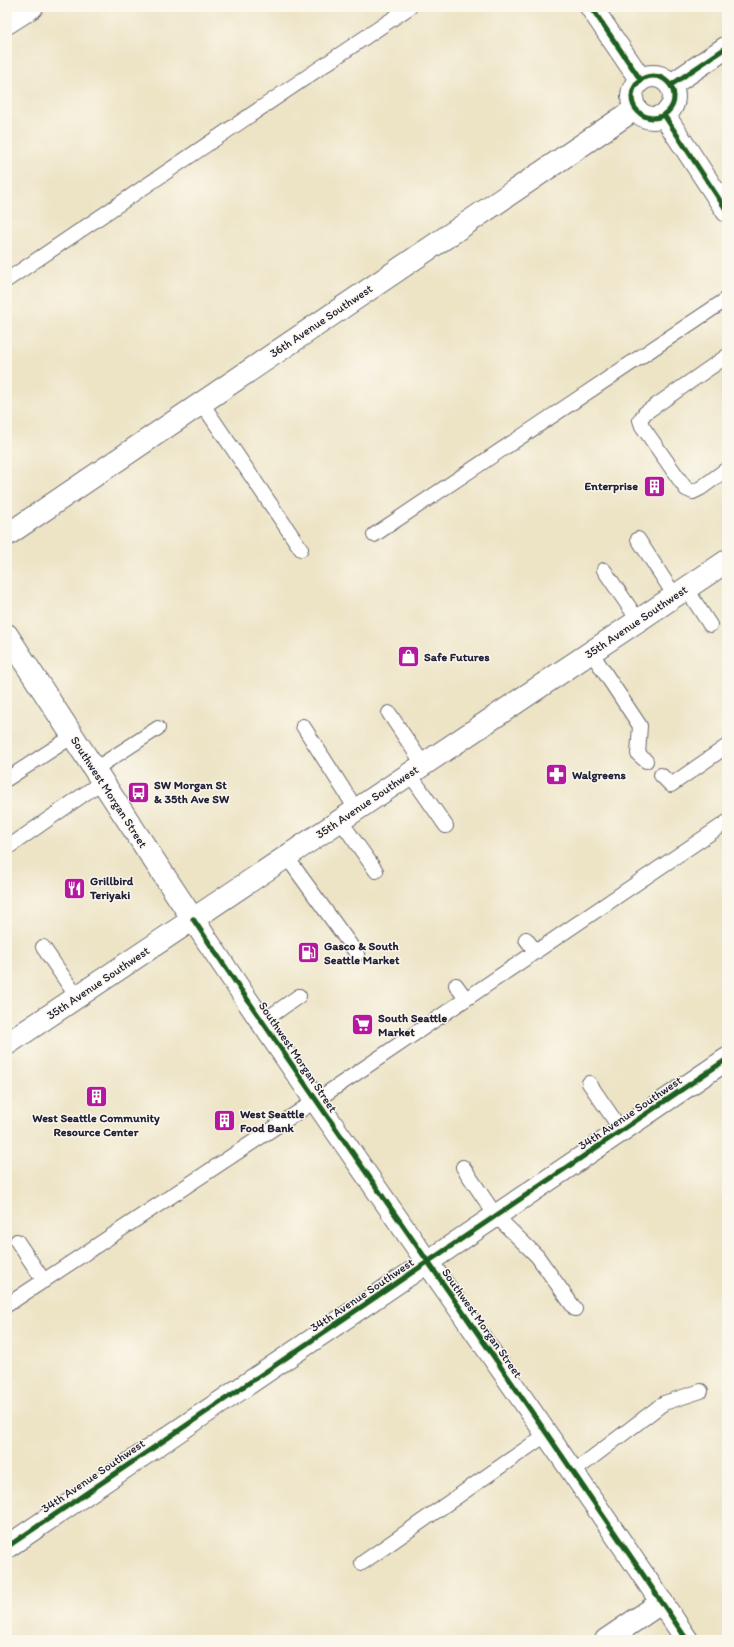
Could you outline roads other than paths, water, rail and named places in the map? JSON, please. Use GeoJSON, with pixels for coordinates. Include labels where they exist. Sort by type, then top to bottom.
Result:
{"type":"FeatureCollection","features":[{"type":"Feature","properties":{"kind":"street"},"geometry":{"type":"LineString","coordinates":[[7,24],[32,7]]}},
{"type":"Feature","properties":{"kind":"street"},"geometry":{"type":"LineString","coordinates":[[591,7],[640,79]]}},
{"type":"Feature","properties":{"kind":"street"},"geometry":{"type":"LineString","coordinates":[[670,85],[727,46]]}},
{"type":"Feature","properties":{"kind":"street"},"geometry":{"type":"LineString","coordinates":[[653,75],[665,79],[670,85],[674,92],[674,100],[672,106],[664,115],[657,118],[650,118],[643,116],[635,109],[631,99],[632,91],[634,85],[640,79],[653,75]]}},
{"type":"Feature","properties":{"kind":"street","name":"36th Avenue Southwest"},"geometry":{"type":"LineString","coordinates":[[7,534],[635,109]]}},
{"type":"Feature","properties":{"kind":"street"},"geometry":{"type":"LineString","coordinates":[[664,115],[727,211]]}},
{"type":"Feature","properties":{"kind":"street","name":"35th Avenue Southwest"},"geometry":{"type":"LineString","coordinates":[[7,1044],[727,561]]}},
{"type":"Feature","properties":{"kind":"street","name":"Southwest Morgan Street"},"geometry":{"type":"LineString","coordinates":[[7,636],[262,1022],[427,1263],[547,1434],[687,1640]]}},
{"type":"Feature","properties":{"kind":"street","name":"34th Avenue Southwest"},"geometry":{"type":"LineString","coordinates":[[7,1547],[727,1059]]}},
{"type":"Feature","properties":{"kind":"street"},"geometry":{"type":"LineString","coordinates":[[606,1640],[662,1602]]}},
{"type":"Feature","properties":{"kind":"lane"},"geometry":{"type":"LineString","coordinates":[[7,280],[410,7]]}},
{"type":"Feature","properties":{"kind":"lane"},"geometry":{"type":"LineString","coordinates":[[374,534],[727,299]]}},
{"type":"Feature","properties":{"kind":"lane"},"geometry":{"type":"LineString","coordinates":[[727,356],[645,413],[640,420],[642,426],[686,489],[693,492],[727,469]]}},
{"type":"Feature","properties":{"kind":"lane"},"geometry":{"type":"LineString","coordinates":[[201,402],[301,549]]}},
{"type":"Feature","properties":{"kind":"lane"},"geometry":{"type":"LineString","coordinates":[[638,539],[680,592],[710,625]]}},
{"type":"Feature","properties":{"kind":"lane"},"geometry":{"type":"LineString","coordinates":[[604,570],[638,620]]}},
{"type":"Feature","properties":{"kind":"lane"},"geometry":{"type":"LineString","coordinates":[[591,652],[640,726],[638,754],[646,761]]}},
{"type":"Feature","properties":{"kind":"lane"},"geometry":{"type":"LineString","coordinates":[[389,713],[446,826]]}},
{"type":"Feature","properties":{"kind":"lane"},"geometry":{"type":"LineString","coordinates":[[303,726],[376,872]]}},
{"type":"Feature","properties":{"kind":"lane"},"geometry":{"type":"LineString","coordinates":[[7,848],[158,728]]}},
{"type":"Feature","properties":{"kind":"lane"},"geometry":{"type":"LineString","coordinates":[[7,779],[73,736]]}},
{"type":"Feature","properties":{"kind":"lane"},"geometry":{"type":"LineString","coordinates":[[661,775],[671,785],[727,746]]}},
{"type":"Feature","properties":{"kind":"lane"},"geometry":{"type":"LineString","coordinates":[[7,1305],[316,1101],[727,822]]}},
{"type":"Feature","properties":{"kind":"lane"},"geometry":{"type":"LineString","coordinates":[[286,856],[357,954]]}},
{"type":"Feature","properties":{"kind":"lane"},"geometry":{"type":"LineString","coordinates":[[526,939],[536,952]]}},
{"type":"Feature","properties":{"kind":"lane"},"geometry":{"type":"LineString","coordinates":[[43,947],[77,997]]}},
{"type":"Feature","properties":{"kind":"lane"},"geometry":{"type":"LineString","coordinates":[[456,985],[466,1000]]}},
{"type":"Feature","properties":{"kind":"lane"},"geometry":{"type":"LineString","coordinates":[[262,1022],[299,996]]}},
{"type":"Feature","properties":{"kind":"lane"},"geometry":{"type":"LineString","coordinates":[[589,1083],[622,1131]]}},
{"type":"Feature","properties":{"kind":"lane"},"geometry":{"type":"LineString","coordinates":[[463,1167],[496,1216],[537,1256],[575,1309]]}},
{"type":"Feature","properties":{"kind":"lane"},"geometry":{"type":"LineString","coordinates":[[17,1241],[44,1281]]}},
{"type":"Feature","properties":{"kind":"lane"},"geometry":{"type":"LineString","coordinates":[[573,1472],[664,1403],[701,1391]]}},
{"type":"Feature","properties":{"kind":"lane"},"geometry":{"type":"LineString","coordinates":[[362,1563],[547,1434]]}},
{"type":"Feature","properties":{"kind":"place","name":"Enterprise"},"geometry":{"type":"Point","coordinates":[654,486]}},
{"type":"Feature","properties":{"kind":"place","name":"Safe Futures"},"geometry":{"type":"Point","coordinates":[408,657]}},
{"type":"Feature","properties":{"kind":"place","name":"Walgreens"},"geometry":{"type":"Point","coordinates":[556,775]}},
{"type":"Feature","properties":{"kind":"place","name":"SW Morgan St & 35th Ave SW"},"geometry":{"type":"Point","coordinates":[138,792]}},
{"type":"Feature","properties":{"kind":"place","name":"Grillbird Teriyaki"},"geometry":{"type":"Point","coordinates":[75,888]}},
{"type":"Feature","properties":{"kind":"place","name":"Gasco & South Seattle Market"},"geometry":{"type":"Point","coordinates":[309,953]}},
{"type":"Feature","properties":{"kind":"place","name":"South Seattle Market"},"geometry":{"type":"Point","coordinates":[363,1025]}},
{"type":"Feature","properties":{"kind":"place","name":"West Seattle Community Resource Center"},"geometry":{"type":"Point","coordinates":[96,1097]}},
{"type":"Feature","properties":{"kind":"place","name":"West Seattle Food Bank"},"geometry":{"type":"Point","coordinates":[224,1121]}}]}
